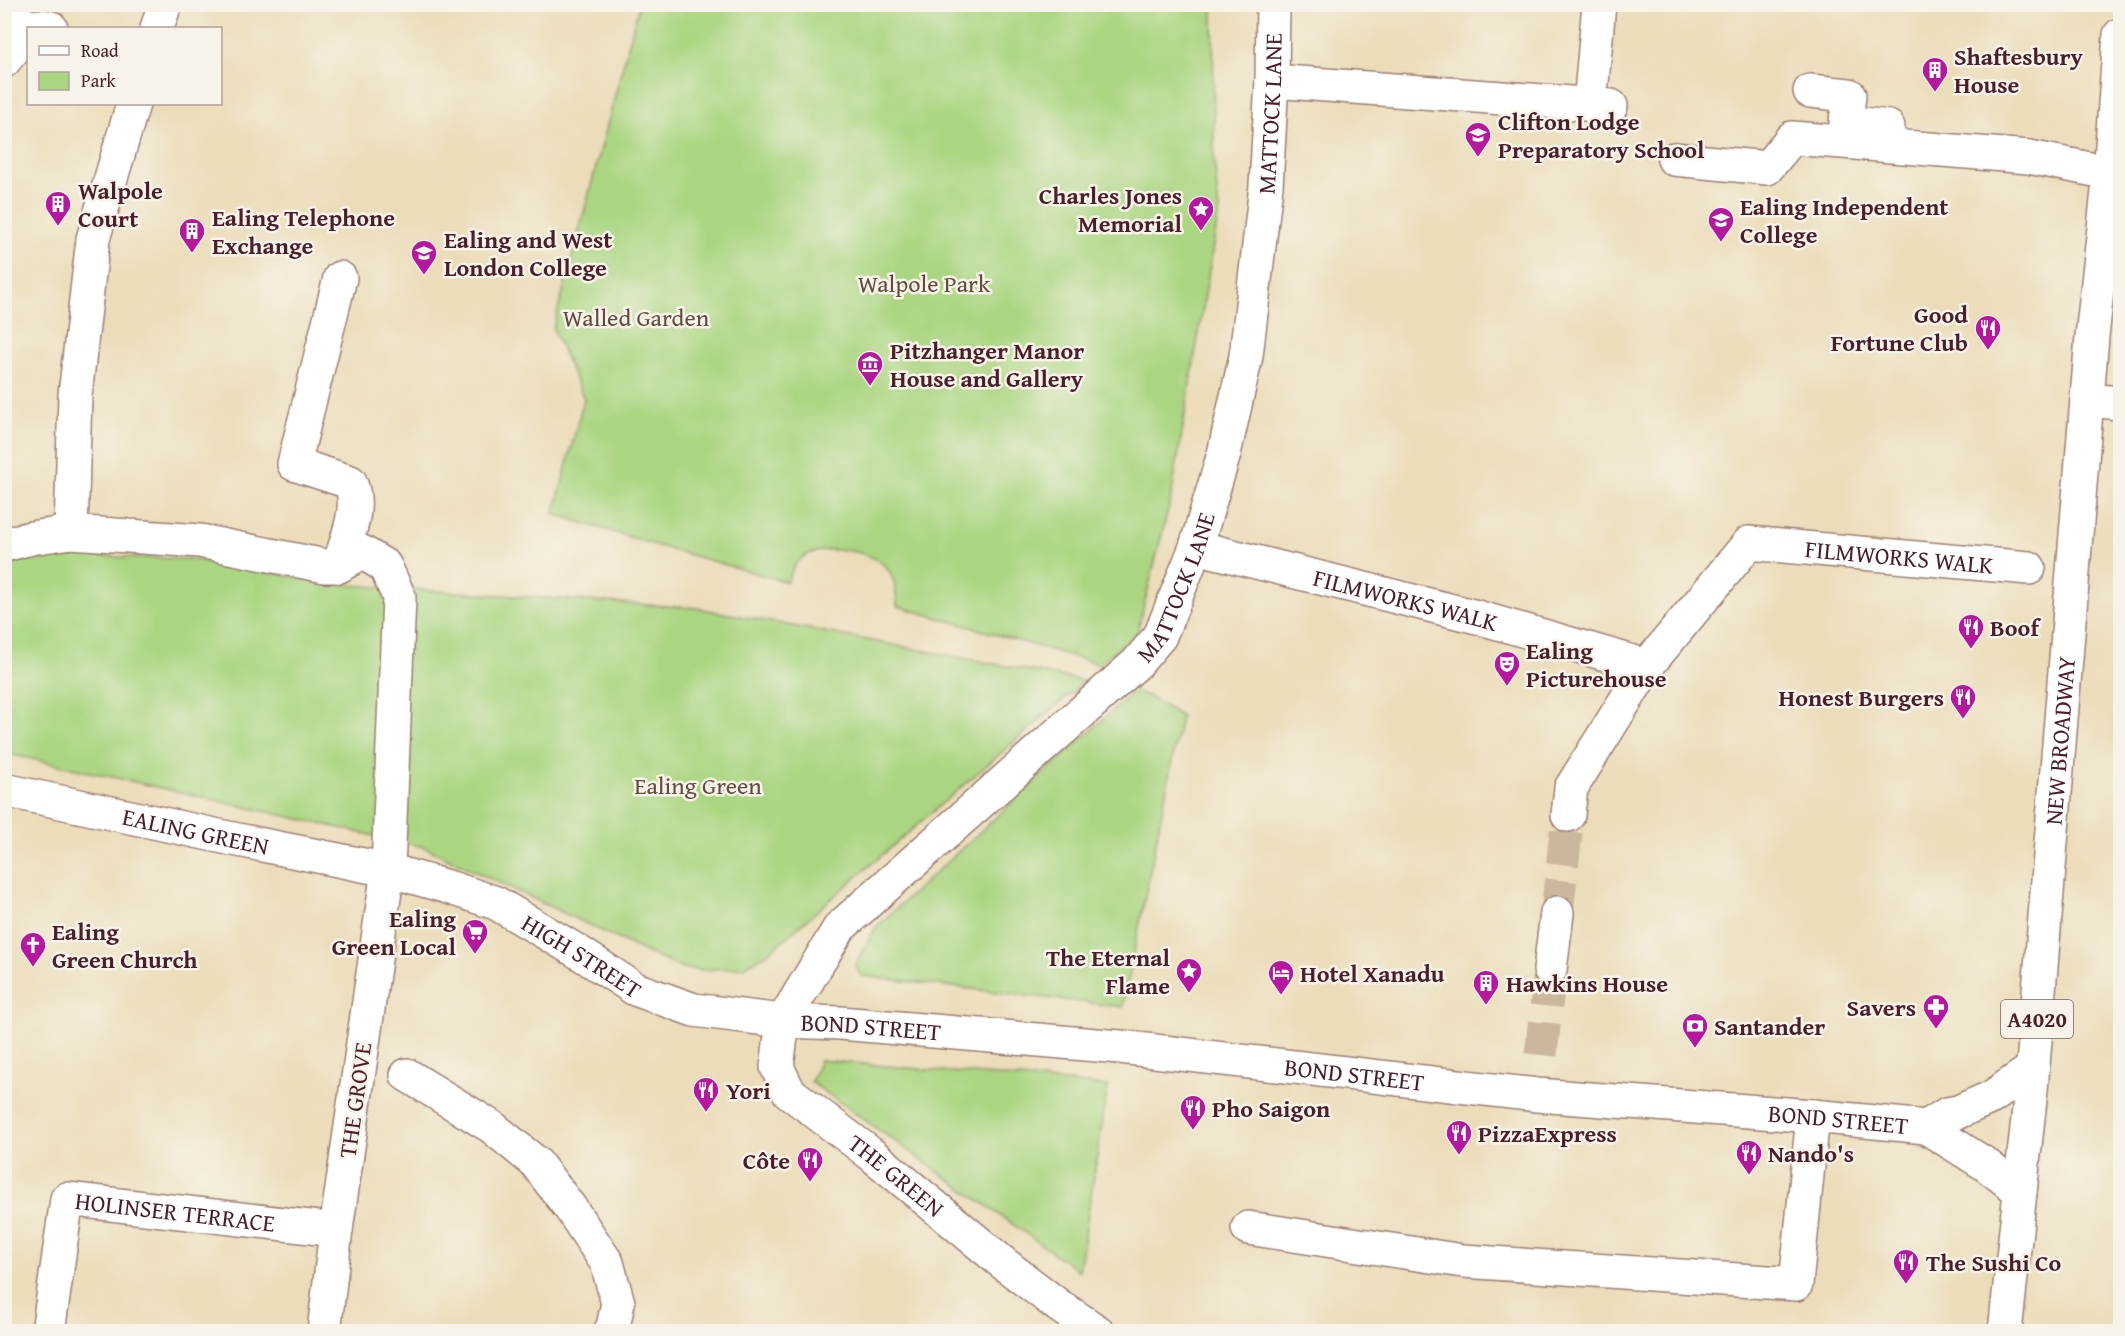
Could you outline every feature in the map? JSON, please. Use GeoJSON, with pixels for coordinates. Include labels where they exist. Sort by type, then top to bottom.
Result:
{"type":"FeatureCollection","features":[{"type":"Feature","properties":{"kind":"main road"},"geometry":{"type":"LineString","coordinates":[[157,27],[165,4]]}},
{"type":"Feature","properties":{"kind":"main road","name":"MATTOCK LANE"},"geometry":{"type":"LineString","coordinates":[[783,1022],[840,927],[988,798],[1137,663],[1164,628],[1196,547],[1224,454],[1246,356],[1266,186],[1272,81],[1273,4]]}},
{"type":"Feature","properties":{"kind":"main road"},"geometry":{"type":"LineString","coordinates":[[1272,81],[1600,105],[1599,4]]}},
{"type":"Feature","properties":{"kind":"main road"},"geometry":{"type":"LineString","coordinates":[[4,61],[17,45],[28,20]]}},
{"type":"Feature","properties":{"kind":"main road","name":"A4020"},"geometry":{"type":"LineString","coordinates":[[2110,161],[2121,35]]}},
{"type":"Feature","properties":{"kind":"main road"},"geometry":{"type":"LineString","coordinates":[[1810,91],[1849,95],[1846,122],[2110,161]]}},
{"type":"Feature","properties":{"kind":"main road"},"geometry":{"type":"LineString","coordinates":[[71,532],[75,395],[93,239],[133,105]]}},
{"type":"Feature","properties":{"kind":"main road"},"geometry":{"type":"LineString","coordinates":[[1674,159],[1767,168],[1792,138],[2029,157],[2110,161]]}},
{"type":"Feature","properties":{"kind":"main road","name":"NEW BROADWAY"},"geometry":{"type":"LineString","coordinates":[[2006,1332],[2032,1069],[2087,400],[2110,161]]}},
{"type":"Feature","properties":{"kind":"main road"},"geometry":{"type":"LineString","coordinates":[[4,545],[71,532],[200,541],[325,566],[339,566],[352,518],[354,492],[350,482],[294,464],[340,278]]}},
{"type":"Feature","properties":{"kind":"main road"},"geometry":{"type":"LineString","coordinates":[[2087,400],[2121,403]]}},
{"type":"Feature","properties":{"kind":"main road","name":"FILMWORKS WALK"},"geometry":{"type":"LineString","coordinates":[[1568,815],[1571,788],[1647,666],[1749,543],[2029,568]]}},
{"type":"Feature","properties":{"kind":"main road","name":"FILMWORKS WALK"},"geometry":{"type":"LineString","coordinates":[[1196,547],[1477,617],[1647,666]]}},
{"type":"Feature","properties":{"kind":"main road","name":"THE GROVE"},"geometry":{"type":"LineString","coordinates":[[324,1332],[336,1230],[388,870],[399,597],[385,566],[362,552],[339,566]]}},
{"type":"Feature","properties":{"kind":"main road","name":"EALING GREEN"},"geometry":{"type":"LineString","coordinates":[[4,790],[388,870]]}},
{"type":"Feature","properties":{"kind":"main road","name":"HIGH STREET"},"geometry":{"type":"LineString","coordinates":[[388,870],[496,903],[635,989],[694,1010],[783,1022]]}},
{"type":"Feature","properties":{"kind":"main road"},"geometry":{"type":"LineString","coordinates":[[1550,970],[1557,913]]}},
{"type":"Feature","properties":{"kind":"main road","name":"BOND STREET"},"geometry":{"type":"LineString","coordinates":[[783,1022],[840,1023],[1120,1047],[1537,1095],[1926,1127],[1985,1164],[2020,1191]]}},
{"type":"Feature","properties":{"kind":"main road","name":"THE GREEN"},"geometry":{"type":"LineString","coordinates":[[783,1022],[777,1067],[789,1092],[871,1154],[1003,1263],[1059,1306],[1098,1332]]}},
{"type":"Feature","properties":{"kind":"main road","name":"BOND STREET"},"geometry":{"type":"LineString","coordinates":[[1926,1127],[1947,1113],[1958,1112],[1992,1096],[2032,1069]]}},
{"type":"Feature","properties":{"kind":"main road"},"geometry":{"type":"LineString","coordinates":[[407,1075],[492,1127],[536,1163],[607,1263],[618,1303],[614,1327],[610,1332]]}},
{"type":"Feature","properties":{"kind":"main road"},"geometry":{"type":"LineString","coordinates":[[1248,1228],[1463,1261],[1796,1284],[1813,1116]]}},
{"type":"Feature","properties":{"kind":"main road","name":"HOLINSER TERRACE"},"geometry":{"type":"LineString","coordinates":[[49,1325],[67,1199],[336,1230]]}},
{"type":"Feature","properties":{"kind":"main road"},"geometry":{"type":"LineString","coordinates":[[328,1299],[345,1332]]}},
{"type":"Feature","properties":{"kind":"green space","name":"Walpole Park"},"geometry":{"type":"Polygon","coordinates":[[[639,5],[1213,5],[1214,159],[1219,211],[1171,498],[1137,633],[1099,664],[897,606],[895,585],[889,570],[867,555],[829,550],[806,555],[796,563],[787,582],[554,514],[584,399],[553,329],[639,5]]]}},
{"type":"Feature","properties":{"kind":"green space","name":"Ealing Green"},"geometry":{"type":"Polygon","coordinates":[[[47,555],[191,559],[334,584],[697,608],[1085,681],[768,953],[744,967],[703,970],[683,968],[424,847],[5,753],[4,565],[47,555]]]}},
{"type":"Feature","properties":{"kind":"green space"},"geometry":{"type":"Polygon","coordinates":[[[1134,691],[1148,696],[1181,716],[1123,1007],[861,976],[855,965],[875,928],[1134,691]]]}},
{"type":"Feature","properties":{"kind":"green space"},"geometry":{"type":"Polygon","coordinates":[[[820,1060],[1108,1086],[1079,1271],[811,1082],[820,1060]]]}},
{"type":"Feature","properties":{"kind":"tunnel"},"geometry":{"type":"LineString","coordinates":[[1557,913],[1568,815]]}},
{"type":"Feature","properties":{"kind":"tunnel"},"geometry":{"type":"LineString","coordinates":[[1541,1055],[1550,970]]}},
{"type":"Feature","properties":{"kind":"place","name":"Shaftesbury House"},"geometry":{"type":"Point","coordinates":[1935,93]}},
{"type":"Feature","properties":{"kind":"place","name":"Clifton Lodge Preparatory School"},"geometry":{"type":"Point","coordinates":[1478,158]}},
{"type":"Feature","properties":{"kind":"place","name":"Walpole Court"},"geometry":{"type":"Point","coordinates":[58,227]}},
{"type":"Feature","properties":{"kind":"place","name":"Charles Jones Memorial"},"geometry":{"type":"Point","coordinates":[1201,232]}},
{"type":"Feature","properties":{"kind":"place","name":"Ealing Independent College"},"geometry":{"type":"Point","coordinates":[1721,243]}},
{"type":"Feature","properties":{"kind":"place","name":"Ealing Telephone Exchange"},"geometry":{"type":"Point","coordinates":[192,254]}},
{"type":"Feature","properties":{"kind":"place","name":"Ealing and West London College"},"geometry":{"type":"Point","coordinates":[424,276]}},
{"type":"Feature","properties":{"kind":"place","name":"Good Fortune Club"},"geometry":{"type":"Point","coordinates":[1988,351]}},
{"type":"Feature","properties":{"kind":"place","name":"Pitzhanger Manor House and Gallery"},"geometry":{"type":"Point","coordinates":[870,387]}},
{"type":"Feature","properties":{"kind":"place","name":"Boof"},"geometry":{"type":"Point","coordinates":[1971,650]}},
{"type":"Feature","properties":{"kind":"place","name":"Ealing Picturehouse"},"geometry":{"type":"Point","coordinates":[1507,687]}},
{"type":"Feature","properties":{"kind":"place","name":"Honest Burgers"},"geometry":{"type":"Point","coordinates":[1963,720]}},
{"type":"Feature","properties":{"kind":"place","name":"Ealing Green Local"},"geometry":{"type":"Point","coordinates":[475,955]}},
{"type":"Feature","properties":{"kind":"place","name":"Ealing Green Church"},"geometry":{"type":"Point","coordinates":[33,968]}},
{"type":"Feature","properties":{"kind":"place","name":"The Eternal Flame"},"geometry":{"type":"Point","coordinates":[1189,994]}},
{"type":"Feature","properties":{"kind":"place","name":"Hotel Xanadu"},"geometry":{"type":"Point","coordinates":[1281,996]}},
{"type":"Feature","properties":{"kind":"place","name":"Hawkins House"},"geometry":{"type":"Point","coordinates":[1486,1006]}},
{"type":"Feature","properties":{"kind":"place","name":"Savers"},"geometry":{"type":"Point","coordinates":[1936,1030]}},
{"type":"Feature","properties":{"kind":"place","name":"Santander"},"geometry":{"type":"Point","coordinates":[1695,1049]}},
{"type":"Feature","properties":{"kind":"place","name":"Yori"},"geometry":{"type":"Point","coordinates":[706,1113]}},
{"type":"Feature","properties":{"kind":"place","name":"Pho Saigon"},"geometry":{"type":"Point","coordinates":[1193,1131]}},
{"type":"Feature","properties":{"kind":"place","name":"PizzaExpress"},"geometry":{"type":"Point","coordinates":[1459,1156]}},
{"type":"Feature","properties":{"kind":"place","name":"Nando's"},"geometry":{"type":"Point","coordinates":[1749,1176]}},
{"type":"Feature","properties":{"kind":"place","name":"Côte"},"geometry":{"type":"Point","coordinates":[810,1183]}},
{"type":"Feature","properties":{"kind":"place","name":"The Sushi Co"},"geometry":{"type":"Point","coordinates":[1906,1285]}},
{"type":"Feature","properties":{"kind":"park label","name":"Walled Garden"},"geometry":{"type":"Point","coordinates":[636,317]}}]}
